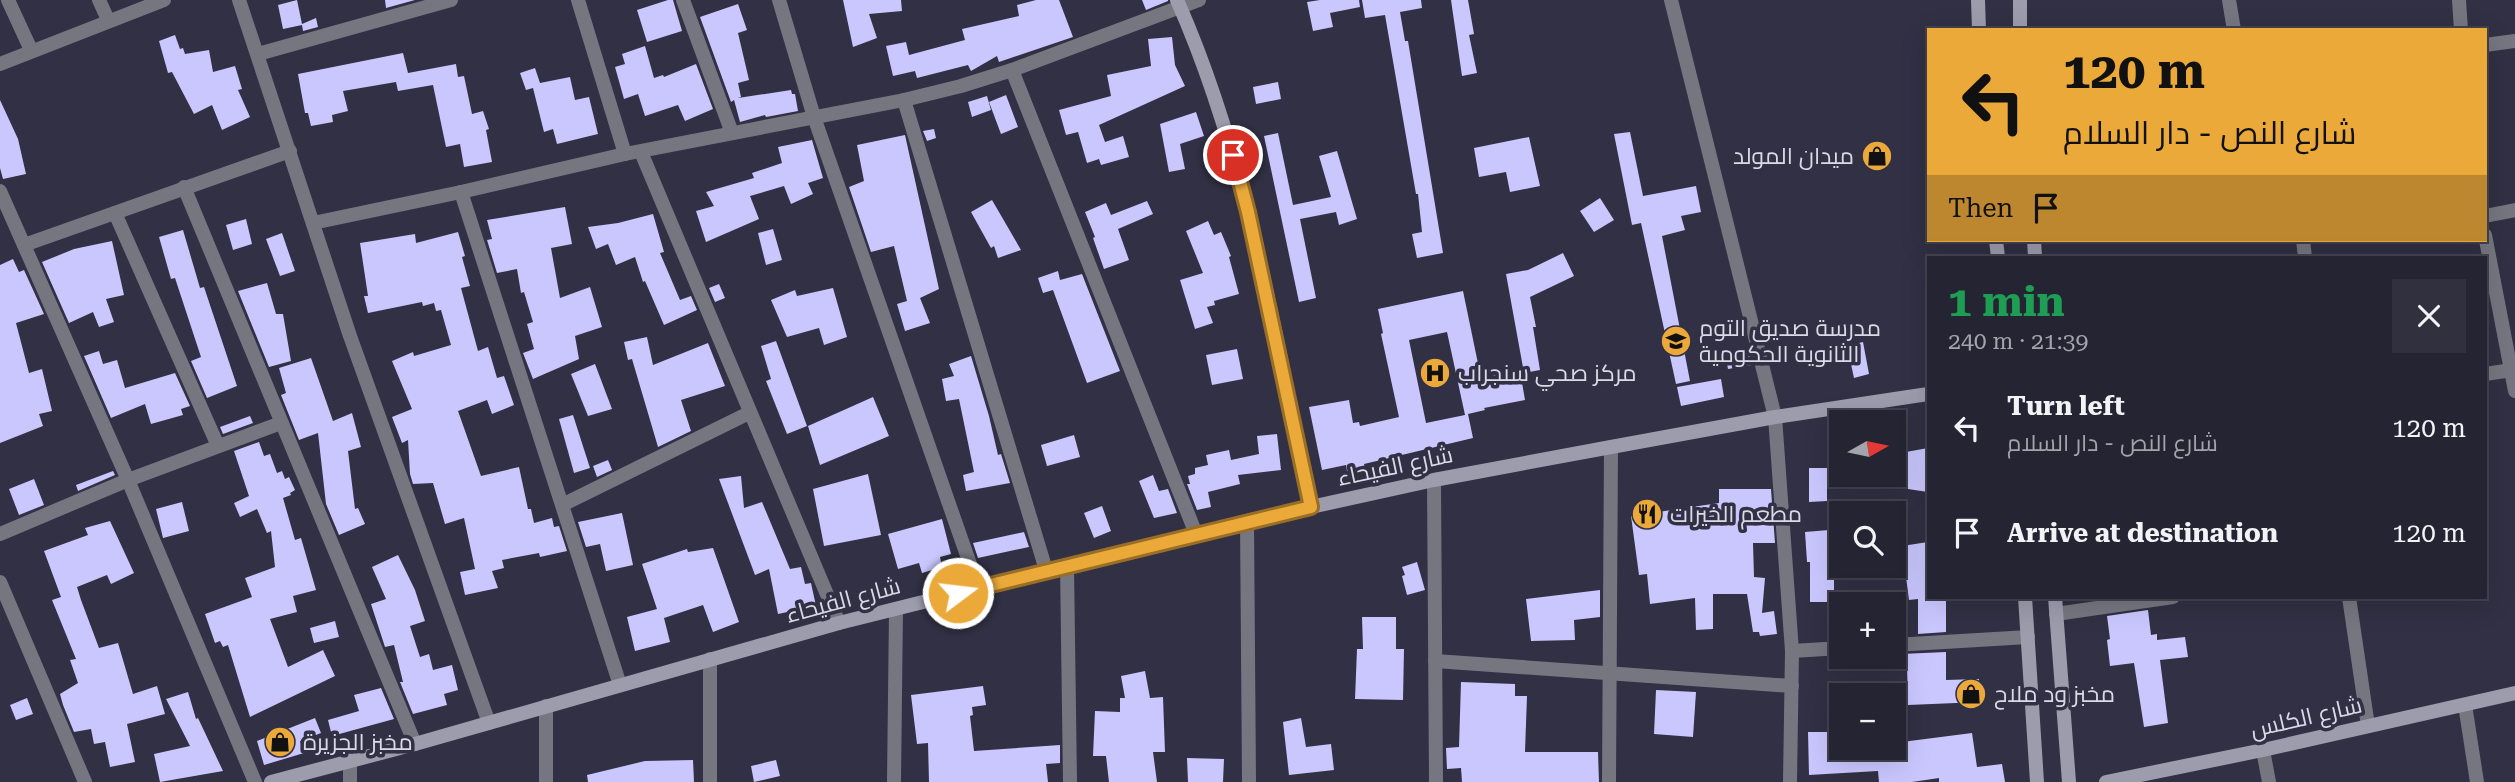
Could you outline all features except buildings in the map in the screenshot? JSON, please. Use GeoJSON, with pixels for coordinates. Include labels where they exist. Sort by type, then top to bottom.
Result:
{"type":"FeatureCollection","features":[{"type":"Feature","properties":{"kind":"street"},"geometry":{"type":"LineString","coordinates":[[8,0],[31,50]]}},
{"type":"Feature","properties":{"kind":"street"},"geometry":{"type":"LineString","coordinates":[[99,0],[108,20]]}},
{"type":"Feature","properties":{"kind":"street"},"geometry":{"type":"LineString","coordinates":[[0,64],[164,0]]}},
{"type":"Feature","properties":{"kind":"street"},"geometry":{"type":"LineString","coordinates":[[239,0],[394,463],[489,723]]}},
{"type":"Feature","properties":{"kind":"street"},"geometry":{"type":"LineString","coordinates":[[258,54],[451,0]]}},
{"type":"Feature","properties":{"kind":"street"},"geometry":{"type":"LineString","coordinates":[[578,0],[625,155]]}},
{"type":"Feature","properties":{"kind":"street"},"geometry":{"type":"LineString","coordinates":[[683,0],[732,133]]}},
{"type":"Feature","properties":{"kind":"street"},"geometry":{"type":"LineString","coordinates":[[779,0],[814,117],[978,587]]}},
{"type":"Feature","properties":{"kind":"street"},"geometry":{"type":"LineString","coordinates":[[313,223],[625,155],[904,100],[1012,71],[1179,4],[1199,0]]}},
{"type":"Feature","properties":{"kind":"street"},"geometry":{"type":"LineString","coordinates":[[1671,0],[1775,417],[1792,651],[1790,782]]}},
{"type":"Feature","properties":{"kind":"street"},"geometry":{"type":"LineString","coordinates":[[1978,0],[1979,28]]}},
{"type":"Feature","properties":{"kind":"street"},"geometry":{"type":"LineString","coordinates":[[2020,0],[2020,28]]}},
{"type":"Feature","properties":{"kind":"street"},"geometry":{"type":"LineString","coordinates":[[2229,0],[2234,28]]}},
{"type":"Feature","properties":{"kind":"street"},"geometry":{"type":"LineString","coordinates":[[2459,0],[2461,28]]}},
{"type":"Feature","properties":{"kind":"street"},"geometry":{"type":"LineString","coordinates":[[1179,4],[1229,139],[1248,212],[1311,507]]}},
{"type":"Feature","properties":{"kind":"street"},"geometry":{"type":"LineString","coordinates":[[2487,45],[2515,41]]}},
{"type":"Feature","properties":{"kind":"street"},"geometry":{"type":"LineString","coordinates":[[1012,71],[1196,534]]}},
{"type":"Feature","properties":{"kind":"street"},"geometry":{"type":"LineString","coordinates":[[904,100],[1046,570]]}},
{"type":"Feature","properties":{"kind":"street"},"geometry":{"type":"LineString","coordinates":[[24,245],[290,151]]}},
{"type":"Feature","properties":{"kind":"street"},"geometry":{"type":"LineString","coordinates":[[641,152],[839,623]]}},
{"type":"Feature","properties":{"kind":"street"},"geometry":{"type":"LineString","coordinates":[[184,187],[415,744]]}},
{"type":"Feature","properties":{"kind":"street"},"geometry":{"type":"LineString","coordinates":[[0,191],[128,480],[255,782]]}},
{"type":"Feature","properties":{"kind":"street"},"geometry":{"type":"LineString","coordinates":[[461,192],[564,504],[620,685]]}},
{"type":"Feature","properties":{"kind":"street"},"geometry":{"type":"LineString","coordinates":[[2487,216],[2515,210]]}},
{"type":"Feature","properties":{"kind":"street"},"geometry":{"type":"LineString","coordinates":[[115,213],[218,446]]}},
{"type":"Feature","properties":{"kind":"street"},"geometry":{"type":"LineString","coordinates":[[2487,242],[2512,360],[2515,391]]}},
{"type":"Feature","properties":{"kind":"street"},"geometry":{"type":"LineString","coordinates":[[2487,373],[2512,360]]}},
{"type":"Feature","properties":{"kind":"street","name":"شارع الفيحاء"},"geometry":{"type":"LineString","coordinates":[[271,782],[415,744],[839,623],[1247,521],[1434,480],[1775,417],[1927,394]]}},
{"type":"Feature","properties":{"kind":"street"},"geometry":{"type":"LineString","coordinates":[[564,504],[749,413]]}},
{"type":"Feature","properties":{"kind":"street"},"geometry":{"type":"LineString","coordinates":[[0,534],[128,480],[281,423]]}},
{"type":"Feature","properties":{"kind":"street"},"geometry":{"type":"LineString","coordinates":[[1609,782],[1611,447]]}},
{"type":"Feature","properties":{"kind":"street"},"geometry":{"type":"LineString","coordinates":[[1434,480],[1436,782]]}},
{"type":"Feature","properties":{"kind":"street"},"geometry":{"type":"LineString","coordinates":[[1247,521],[1249,782]]}},
{"type":"Feature","properties":{"kind":"street"},"geometry":{"type":"LineString","coordinates":[[1068,565],[1070,782]]}},
{"type":"Feature","properties":{"kind":"street"},"geometry":{"type":"LineString","coordinates":[[0,582],[85,782]]}},
{"type":"Feature","properties":{"kind":"street"},"geometry":{"type":"LineString","coordinates":[[2025,599],[2038,782]]}},
{"type":"Feature","properties":{"kind":"street"},"geometry":{"type":"LineString","coordinates":[[2055,599],[2069,782]]}},
{"type":"Feature","properties":{"kind":"street"},"geometry":{"type":"LineString","coordinates":[[2056,614],[2159,599]]}},
{"type":"Feature","properties":{"kind":"street"},"geometry":{"type":"LineString","coordinates":[[2349,599],[2368,726]]}},
{"type":"Feature","properties":{"kind":"street"},"geometry":{"type":"LineString","coordinates":[[894,782],[896,609]]}},
{"type":"Feature","properties":{"kind":"street"},"geometry":{"type":"LineString","coordinates":[[1906,644],[2028,637]]}},
{"type":"Feature","properties":{"kind":"street"},"geometry":{"type":"LineString","coordinates":[[1792,651],[1829,649]]}},
{"type":"Feature","properties":{"kind":"street"},"geometry":{"type":"LineString","coordinates":[[710,659],[710,782]]}},
{"type":"Feature","properties":{"kind":"street"},"geometry":{"type":"LineString","coordinates":[[1435,662],[1792,685]]}},
{"type":"Feature","properties":{"kind":"street","name":"شارع الكلس"},"geometry":{"type":"LineString","coordinates":[[2106,782],[2263,750],[2515,693]]}},
{"type":"Feature","properties":{"kind":"street"},"geometry":{"type":"LineString","coordinates":[[2465,705],[2477,782]]}},
{"type":"Feature","properties":{"kind":"street"},"geometry":{"type":"LineString","coordinates":[[546,782],[547,706]]}},
{"type":"Feature","properties":{"kind":"street"},"geometry":{"type":"LineString","coordinates":[[2263,750],[2269,782]]}},
{"type":"Feature","properties":{"kind":"street"},"geometry":{"type":"LineString","coordinates":[[350,782],[351,760]]}},
{"type":"Feature","properties":{"kind":"place","name":"ميدان المولد"},"geometry":{"type":"Point","coordinates":[1877,156]}},
{"type":"Feature","properties":{"kind":"place","name":"مدرسة صديق التوم الثانوية الحكومية"},"geometry":{"type":"Point","coordinates":[1676,341]}},
{"type":"Feature","properties":{"kind":"place","name":"مركز صحي سنجراب"},"geometry":{"type":"Point","coordinates":[1435,373]}},
{"type":"Feature","properties":{"kind":"place","name":"مطعم الخيرات"},"geometry":{"type":"Point","coordinates":[1647,514]}},
{"type":"Feature","properties":{"kind":"place","name":"مخبز ود ملاح"},"geometry":{"type":"Point","coordinates":[1971,694]}},
{"type":"Feature","properties":{"kind":"place","name":"مخبز الجزيرة"},"geometry":{"type":"Point","coordinates":[280,742]}},
{"type":"Feature","properties":{"kind":"route"},"geometry":{"type":"LineString","coordinates":[[958,593],[1311,507],[1248,212],[1233,155]]}}]}
